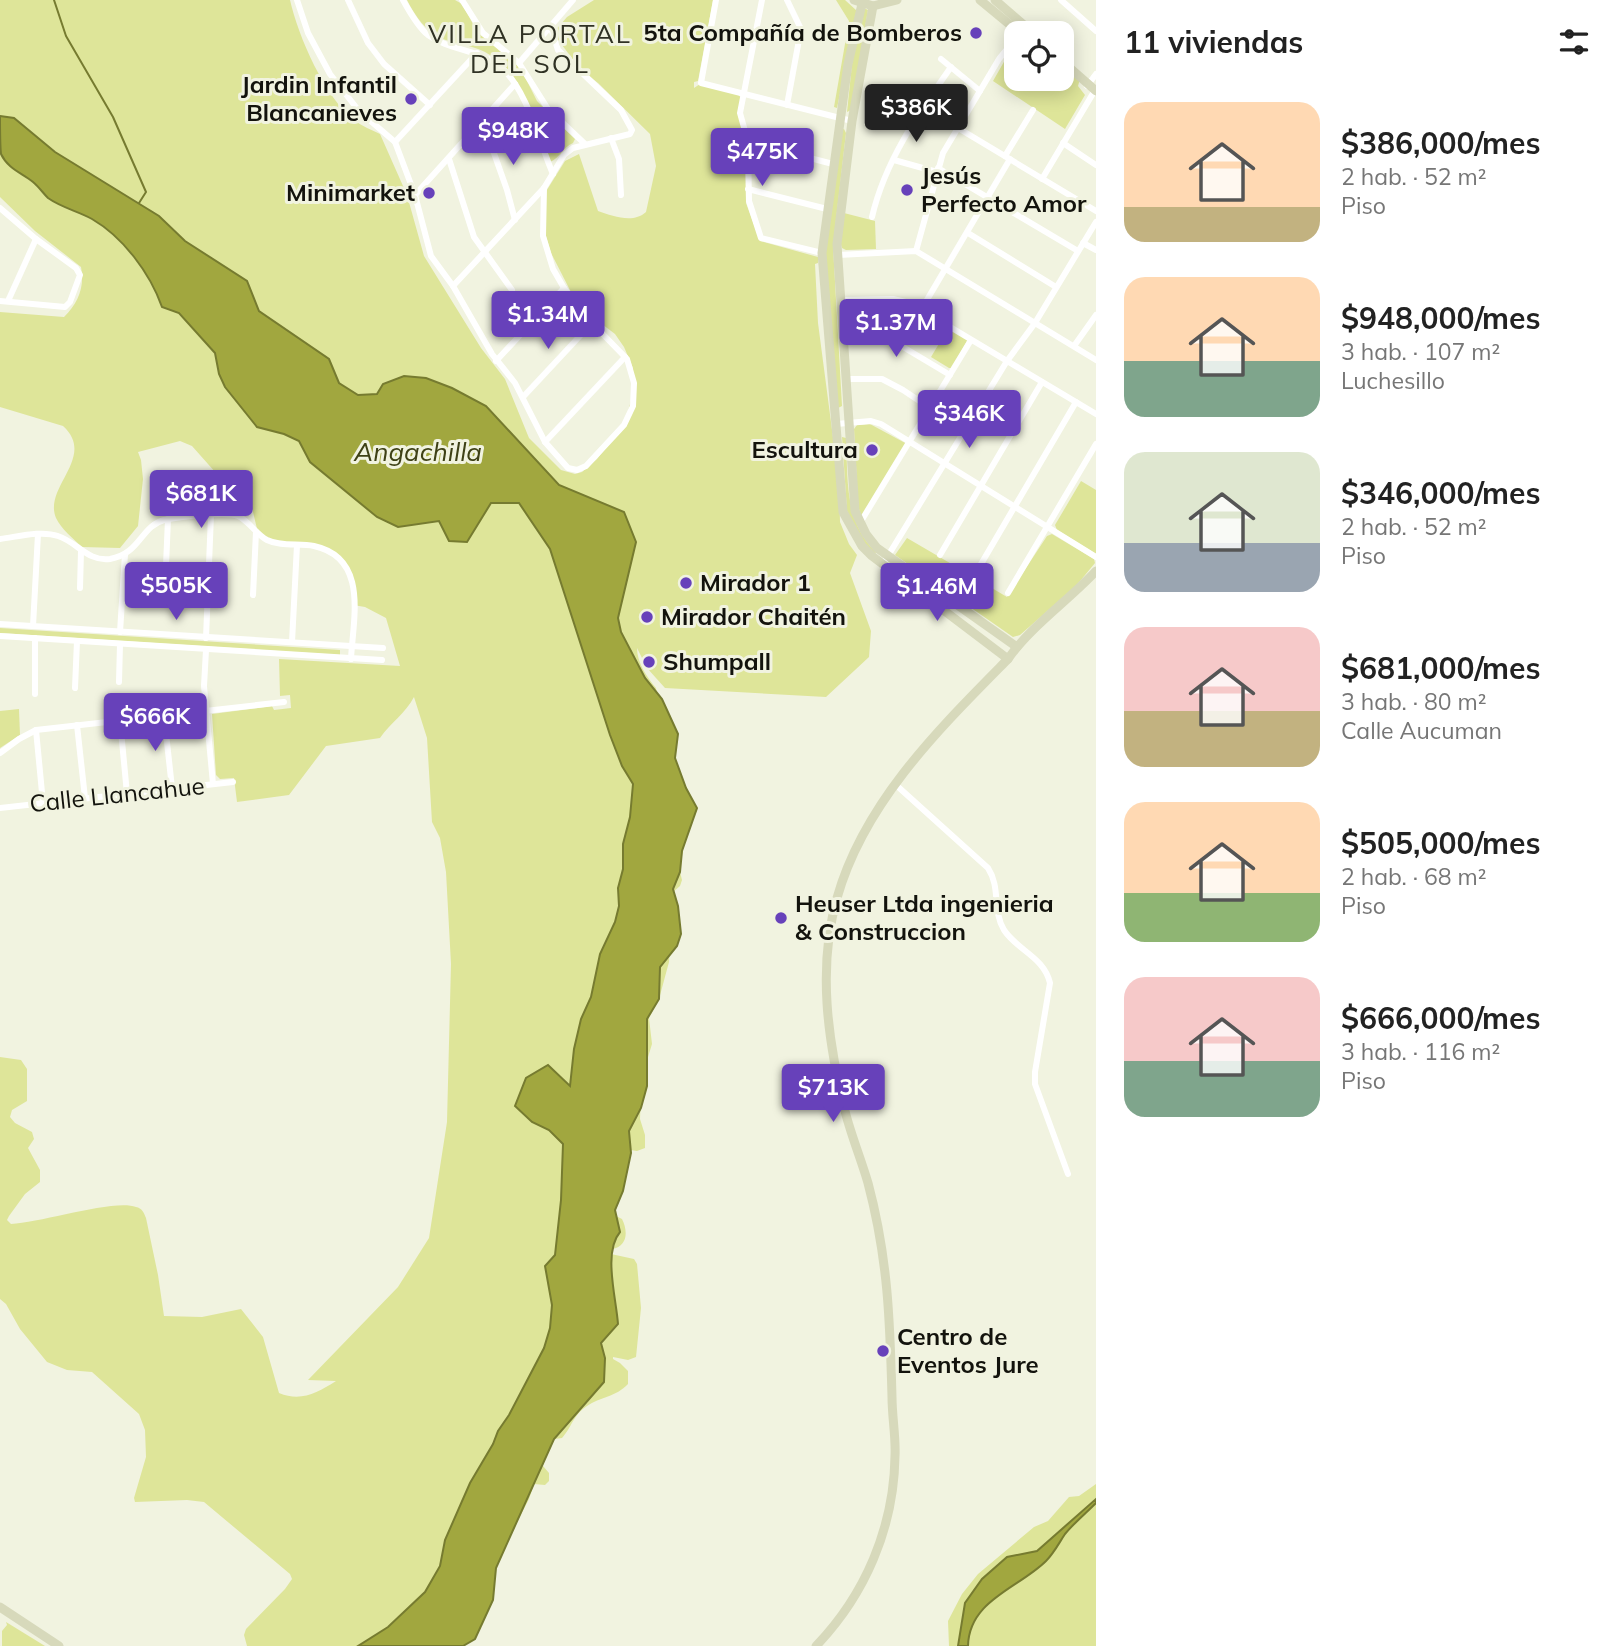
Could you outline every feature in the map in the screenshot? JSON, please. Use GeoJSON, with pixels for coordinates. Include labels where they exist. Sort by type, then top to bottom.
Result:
{"type":"FeatureCollection","features":[{"type":"Feature","properties":{"kind":"main road"},"geometry":{"type":"LineString","coordinates":[[897,0],[873,6],[858,2],[832,164],[822,253],[843,512],[862,546],[1017,647]]}},
{"type":"Feature","properties":{"kind":"main road"},"geometry":{"type":"LineString","coordinates":[[980,0],[1007,21]]}},
{"type":"Feature","properties":{"kind":"main road"},"geometry":{"type":"LineString","coordinates":[[995,0],[1013,21]]}},
{"type":"Feature","properties":{"kind":"main road"},"geometry":{"type":"LineString","coordinates":[[873,6],[852,121],[838,225],[855,511],[872,543],[886,560],[1008,659]]}},
{"type":"Feature","properties":{"kind":"main road"},"geometry":{"type":"LineString","coordinates":[[1074,73],[1091,89]]}},
{"type":"Feature","properties":{"kind":"main road"},"geometry":{"type":"LineString","coordinates":[[816,1646],[846,1610],[871,1565],[887,1518],[895,1470],[892,1346],[886,1276],[867,1181],[843,1098],[829,1028],[826,972],[832,918],[848,864],[864,831],[896,785],[1017,647],[1096,571]]}},
{"type":"Feature","properties":{"kind":"main road"},"geometry":{"type":"LineString","coordinates":[[0,1607],[60,1646]]}},
{"type":"Feature","properties":{"kind":"street"},"geometry":{"type":"LineString","coordinates":[[297,0],[314,47],[334,81],[359,111],[395,142],[415,195],[432,256],[453,286],[496,360],[515,383],[545,442],[568,468],[582,469],[625,425],[633,406],[633,375],[625,357],[592,323],[564,288],[549,259],[543,236],[544,188]]}},
{"type":"Feature","properties":{"kind":"street"},"geometry":{"type":"LineString","coordinates":[[348,0],[368,43],[384,64],[430,104]]}},
{"type":"Feature","properties":{"kind":"street"},"geometry":{"type":"LineString","coordinates":[[402,0],[427,34],[477,53],[502,69],[521,93],[553,174]]}},
{"type":"Feature","properties":{"kind":"street"},"geometry":{"type":"LineString","coordinates":[[462,0],[483,33],[519,63],[548,109],[585,144]]}},
{"type":"Feature","properties":{"kind":"street"},"geometry":{"type":"LineString","coordinates":[[519,63],[573,0]]}},
{"type":"Feature","properties":{"kind":"street"},"geometry":{"type":"LineString","coordinates":[[716,0],[701,83],[852,121]]}},
{"type":"Feature","properties":{"kind":"street"},"geometry":{"type":"LineString","coordinates":[[762,0],[740,113],[748,142],[748,201],[761,238],[822,253]]}},
{"type":"Feature","properties":{"kind":"street"},"geometry":{"type":"LineString","coordinates":[[786,0],[801,29],[787,105]]}},
{"type":"Feature","properties":{"kind":"street"},"geometry":{"type":"LineString","coordinates":[[1061,0],[1096,31]]}},
{"type":"Feature","properties":{"kind":"street"},"geometry":{"type":"LineString","coordinates":[[453,286],[544,188],[564,155],[573,148],[630,134],[632,130],[621,110],[558,50],[550,25]]}},
{"type":"Feature","properties":{"kind":"street"},"geometry":{"type":"LineString","coordinates":[[395,142],[477,53]]}},
{"type":"Feature","properties":{"kind":"street"},"geometry":{"type":"LineString","coordinates":[[916,251],[943,153],[1004,54]]}},
{"type":"Feature","properties":{"kind":"street"},"geometry":{"type":"LineString","coordinates":[[942,59],[980,91]]}},
{"type":"Feature","properties":{"kind":"street"},"geometry":{"type":"LineString","coordinates":[[872,217],[878,192],[909,126],[951,66]]}},
{"type":"Feature","properties":{"kind":"street"},"geometry":{"type":"LineString","coordinates":[[1042,179],[1091,89],[1096,74]]}},
{"type":"Feature","properties":{"kind":"street"},"geometry":{"type":"LineString","coordinates":[[415,195],[515,84]]}},
{"type":"Feature","properties":{"kind":"street"},"geometry":{"type":"LineString","coordinates":[[921,310],[968,233],[1033,110]]}},
{"type":"Feature","properties":{"kind":"street"},"geometry":{"type":"LineString","coordinates":[[483,122],[515,220]]}},
{"type":"Feature","properties":{"kind":"street"},"geometry":{"type":"LineString","coordinates":[[958,128],[1096,211]]}},
{"type":"Feature","properties":{"kind":"street"},"geometry":{"type":"LineString","coordinates":[[611,138],[619,159],[621,195]]}},
{"type":"Feature","properties":{"kind":"street"},"geometry":{"type":"LineString","coordinates":[[748,142],[832,164]]}},
{"type":"Feature","properties":{"kind":"street"},"geometry":{"type":"LineString","coordinates":[[1063,143],[1096,165]]}},
{"type":"Feature","properties":{"kind":"street"},"geometry":{"type":"LineString","coordinates":[[449,159],[474,237],[512,290]]}},
{"type":"Feature","properties":{"kind":"street"},"geometry":{"type":"LineString","coordinates":[[894,160],[937,170],[1078,251]]}},
{"type":"Feature","properties":{"kind":"street"},"geometry":{"type":"LineString","coordinates":[[748,189],[827,209]]}},
{"type":"Feature","properties":{"kind":"street"},"geometry":{"type":"LineString","coordinates":[[0,208],[79,272],[80,277],[67,306],[59,308],[0,301]]}},
{"type":"Feature","properties":{"kind":"street"},"geometry":{"type":"LineString","coordinates":[[886,560],[1007,360],[1035,323],[1096,222]]}},
{"type":"Feature","properties":{"kind":"street"},"geometry":{"type":"LineString","coordinates":[[968,233],[1056,287]]}},
{"type":"Feature","properties":{"kind":"street"},"geometry":{"type":"LineString","coordinates":[[9,301],[36,239]]}},
{"type":"Feature","properties":{"kind":"street"},"geometry":{"type":"LineString","coordinates":[[1083,243],[1096,250]]}},
{"type":"Feature","properties":{"kind":"street"},"geometry":{"type":"LineString","coordinates":[[838,255],[916,251],[1096,360]]}},
{"type":"Feature","properties":{"kind":"street"},"geometry":{"type":"LineString","coordinates":[[496,360],[564,288]]}},
{"type":"Feature","properties":{"kind":"street"},"geometry":{"type":"LineString","coordinates":[[841,300],[893,299],[910,303],[1096,414]]}},
{"type":"Feature","properties":{"kind":"street"},"geometry":{"type":"LineString","coordinates":[[1074,346],[1096,315]]}},
{"type":"Feature","properties":{"kind":"street"},"geometry":{"type":"LineString","coordinates":[[523,397],[592,323]]}},
{"type":"Feature","properties":{"kind":"street"},"geometry":{"type":"LineString","coordinates":[[860,523],[971,340]]}},
{"type":"Feature","properties":{"kind":"street"},"geometry":{"type":"LineString","coordinates":[[844,342],[893,341],[950,375]]}},
{"type":"Feature","properties":{"kind":"street"},"geometry":{"type":"LineString","coordinates":[[545,442],[625,357]]}},
{"type":"Feature","properties":{"kind":"street"},"geometry":{"type":"LineString","coordinates":[[846,379],[882,379],[930,408]]}},
{"type":"Feature","properties":{"kind":"street"},"geometry":{"type":"LineString","coordinates":[[940,555],[1042,382]]}},
{"type":"Feature","properties":{"kind":"street"},"geometry":{"type":"LineString","coordinates":[[974,576],[1076,402]]}},
{"type":"Feature","properties":{"kind":"street"},"geometry":{"type":"LineString","coordinates":[[836,424],[871,421],[881,424],[1096,557]]}},
{"type":"Feature","properties":{"kind":"street"},"geometry":{"type":"LineString","coordinates":[[1008,593],[1096,444]]}},
{"type":"Feature","properties":{"kind":"street"},"geometry":{"type":"LineString","coordinates":[[206,638],[211,515]]}},
{"type":"Feature","properties":{"kind":"street"},"geometry":{"type":"LineString","coordinates":[[0,539],[38,534],[56,535],[81,551],[103,559],[125,554],[138,544],[154,523],[211,515],[239,516],[269,541],[320,548],[334,555],[350,573],[355,586],[351,659]]}},
{"type":"Feature","properties":{"kind":"street"},"geometry":{"type":"LineString","coordinates":[[165,589],[168,519]]}},
{"type":"Feature","properties":{"kind":"street"},"geometry":{"type":"LineString","coordinates":[[253,596],[256,532]]}},
{"type":"Feature","properties":{"kind":"street"},"geometry":{"type":"LineString","coordinates":[[33,626],[38,534]]}},
{"type":"Feature","properties":{"kind":"street"},"geometry":{"type":"LineString","coordinates":[[292,642],[297,545]]}},
{"type":"Feature","properties":{"kind":"street"},"geometry":{"type":"LineString","coordinates":[[80,588],[81,551]]}},
{"type":"Feature","properties":{"kind":"street"},"geometry":{"type":"LineString","coordinates":[[120,632],[125,554]]}},
{"type":"Feature","properties":{"kind":"street"},"geometry":{"type":"LineString","coordinates":[[0,624],[383,648]]}},
{"type":"Feature","properties":{"kind":"street"},"geometry":{"type":"LineString","coordinates":[[0,636],[382,660]]}},
{"type":"Feature","properties":{"kind":"street"},"geometry":{"type":"LineString","coordinates":[[35,694],[36,638]]}},
{"type":"Feature","properties":{"kind":"street"},"geometry":{"type":"LineString","coordinates":[[75,688],[77,641]]}},
{"type":"Feature","properties":{"kind":"street"},"geometry":{"type":"LineString","coordinates":[[120,644],[120,682]]}},
{"type":"Feature","properties":{"kind":"street"},"geometry":{"type":"LineString","coordinates":[[206,650],[204,686],[213,784]]}},
{"type":"Feature","properties":{"kind":"street"},"geometry":{"type":"LineString","coordinates":[[0,753],[36,730],[284,702]]}},
{"type":"Feature","properties":{"kind":"street"},"geometry":{"type":"LineString","coordinates":[[164,715],[172,788]]}},
{"type":"Feature","properties":{"kind":"street"},"geometry":{"type":"LineString","coordinates":[[120,720],[127,793]]}},
{"type":"Feature","properties":{"kind":"street"},"geometry":{"type":"LineString","coordinates":[[77,725],[85,798]]}},
{"type":"Feature","properties":{"kind":"street"},"geometry":{"type":"LineString","coordinates":[[36,730],[43,803]]}},
{"type":"Feature","properties":{"kind":"street","name":"Calle Llancahue"},"geometry":{"type":"LineString","coordinates":[[0,807],[233,782]]}},
{"type":"Feature","properties":{"kind":"street"},"geometry":{"type":"LineString","coordinates":[[896,785],[988,868],[996,885],[996,911],[1004,930],[1042,964],[1048,975],[1050,983],[1035,1084],[1068,1174]]}},
{"type":"Feature","properties":{"kind":"shaded area"},"geometry":{"type":"Polygon","coordinates":[[[0,0],[290,0],[299,31],[323,82],[344,111],[355,121],[380,134],[407,195],[424,256],[481,348],[505,379],[529,438],[561,470],[575,474],[582,472],[597,459],[624,425],[633,394],[633,368],[615,334],[594,318],[572,294],[551,253],[546,236],[545,193],[565,161],[579,154],[598,211],[623,218],[635,218],[646,212],[656,166],[650,134],[580,69],[553,33],[567,17],[594,0],[713,0],[698,81],[694,82],[694,88],[700,84],[738,94],[741,98],[746,203],[760,241],[818,257],[818,263],[815,264],[818,323],[839,483],[840,522],[857,555],[850,573],[871,631],[869,657],[826,697],[665,688],[647,668],[637,648],[641,664],[656,688],[684,841],[680,872],[682,880],[673,892],[669,962],[659,999],[649,1018],[652,1044],[645,1067],[640,1119],[645,1135],[645,1148],[637,1151],[624,1149],[612,1214],[622,1219],[626,1233],[624,1241],[612,1249],[611,1254],[634,1259],[637,1264],[641,1308],[636,1357],[628,1360],[613,1357],[628,1371],[628,1384],[582,1410],[562,1438],[547,1440],[543,1466],[549,1473],[549,1481],[545,1485],[534,1484],[496,1563],[494,1580],[465,1646],[247,1646],[244,1635],[246,1629],[285,1589],[292,1579],[290,1574],[204,1502],[135,1502],[146,1457],[145,1430],[139,1414],[92,1372],[67,1370],[47,1362],[0,1299],[0,1057],[21,1060],[27,1069],[27,1101],[12,1110],[10,1117],[15,1123],[32,1132],[34,1139],[28,1148],[40,1170],[40,1182],[25,1194],[9,1216],[7,1220],[11,1224],[111,1206],[138,1208],[146,1218],[164,1316],[202,1317],[241,1309],[263,1337],[279,1393],[295,1397],[309,1395],[336,1381],[308,1380],[398,1287],[429,1238],[447,1122],[451,964],[446,872],[440,838],[432,822],[427,738],[414,697],[380,738],[326,746],[289,795],[237,802],[234,778],[220,779],[216,775],[212,714],[272,706],[274,710],[291,708],[290,695],[280,696],[279,659],[400,666],[386,618],[365,607],[353,605],[351,578],[336,557],[321,547],[279,543],[258,533],[248,491],[224,482],[192,446],[180,441],[138,452],[143,479],[138,526],[120,548],[82,547],[58,522],[54,506],[56,495],[72,461],[72,438],[63,426],[0,407],[0,312],[64,317],[77,300],[82,281],[81,267],[35,231],[0,197],[0,0]]]}},
{"type":"Feature","properties":{"kind":"shaded area"},"geometry":{"type":"Polygon","coordinates":[[[407,0],[455,0],[462,4],[478,33],[519,65],[537,101],[575,139],[573,143],[550,162],[528,104],[502,65],[485,52],[443,39],[431,32],[417,18],[407,0]]]}},
{"type":"Feature","properties":{"kind":"shaded area"},"geometry":{"type":"Polygon","coordinates":[[[836,0],[845,0],[857,11],[837,108],[834,107],[849,21],[836,0]]]}},
{"type":"Feature","properties":{"kind":"shaded area"},"geometry":{"type":"Polygon","coordinates":[[[864,8],[868,10],[851,110],[847,112],[852,64],[864,8]]]}},
{"type":"Feature","properties":{"kind":"shaded area"},"geometry":{"type":"Polygon","coordinates":[[[1004,62],[1004,88],[993,81],[1004,62]]]}},
{"type":"Feature","properties":{"kind":"shaded area"},"geometry":{"type":"Polygon","coordinates":[[[1074,74],[1080,79],[1078,86],[1085,95],[1065,129],[1008,91],[1074,91],[1074,74]]]}},
{"type":"Feature","properties":{"kind":"shaded area"},"geometry":{"type":"Polygon","coordinates":[[[844,129],[846,133],[833,246],[842,406],[838,408],[825,251],[841,130],[844,129]]]}},
{"type":"Feature","properties":{"kind":"shaded area"},"geometry":{"type":"Polygon","coordinates":[[[844,213],[875,221],[876,249],[842,248],[840,242],[844,213]]]}},
{"type":"Feature","properties":{"kind":"shaded area"},"geometry":{"type":"Polygon","coordinates":[[[949,327],[968,339],[952,368],[931,357],[949,327]]]}},
{"type":"Feature","properties":{"kind":"shaded area"},"geometry":{"type":"Polygon","coordinates":[[[870,424],[907,444],[864,516],[860,515],[858,503],[854,429],[857,425],[870,424]]]}},
{"type":"Feature","properties":{"kind":"shaded area"},"geometry":{"type":"Polygon","coordinates":[[[842,437],[846,438],[848,484],[853,513],[858,527],[875,554],[865,544],[847,511],[842,437]]]}},
{"type":"Feature","properties":{"kind":"shaded area"},"geometry":{"type":"Polygon","coordinates":[[[1081,481],[1096,490],[1096,554],[1057,530],[1055,525],[1081,481]]]}},
{"type":"Feature","properties":{"kind":"shaded area"},"geometry":{"type":"Polygon","coordinates":[[[1052,534],[1094,559],[1095,563],[1076,586],[1020,635],[1013,637],[895,555],[907,538],[955,566],[954,568],[973,580],[975,578],[1007,597],[1047,536],[1052,534]]]}},
{"type":"Feature","properties":{"kind":"shaded area"},"geometry":{"type":"Polygon","coordinates":[[[0,628],[340,650],[340,655],[0,633],[0,628]]]}},
{"type":"Feature","properties":{"kind":"shaded area"},"geometry":{"type":"Polygon","coordinates":[[[19,709],[20,735],[0,748],[0,711],[19,709]]]}},
{"type":"Feature","properties":{"kind":"shaded area"},"geometry":{"type":"Polygon","coordinates":[[[1096,1484],[1096,1646],[949,1646],[948,1621],[962,1594],[978,1574],[1034,1527],[1048,1521],[1069,1497],[1079,1496],[1096,1484]]]}},
{"type":"Feature","properties":{"kind":"shaded area"},"geometry":{"type":"Polygon","coordinates":[[[6,1622],[45,1646],[2,1646],[2,1631],[7,1625],[6,1622]]]}},
{"type":"Feature","properties":{"kind":"water","name":"Angachilla"},"geometry":{"type":"Polygon","coordinates":[[[0,116],[14,118],[55,152],[159,216],[185,241],[247,281],[259,311],[329,359],[339,383],[358,395],[377,394],[383,384],[404,376],[426,378],[486,406],[559,485],[624,512],[636,542],[618,618],[621,632],[645,678],[662,699],[678,734],[675,758],[697,808],[682,851],[680,872],[673,889],[681,934],[677,946],[660,967],[659,999],[647,1019],[647,1086],[641,1108],[629,1131],[631,1153],[623,1191],[615,1210],[620,1232],[612,1251],[611,1263],[618,1324],[601,1343],[605,1358],[604,1382],[554,1439],[496,1568],[493,1600],[475,1639],[463,1646],[358,1646],[388,1627],[425,1592],[440,1566],[445,1540],[470,1483],[544,1348],[550,1328],[552,1305],[545,1266],[555,1255],[563,1144],[549,1130],[532,1122],[515,1106],[526,1078],[548,1065],[570,1086],[581,1019],[591,997],[600,954],[615,922],[619,906],[618,888],[623,869],[623,844],[630,817],[633,784],[622,766],[610,735],[550,549],[519,503],[491,503],[467,542],[449,541],[439,521],[398,527],[377,517],[310,462],[299,441],[257,427],[225,387],[215,353],[179,313],[162,307],[143,269],[125,246],[92,219],[48,198],[33,182],[7,163],[1,154],[0,116]]]}},
{"type":"Feature","properties":{"kind":"water"},"geometry":{"type":"Polygon","coordinates":[[[1096,1499],[1096,1503],[1065,1534],[1046,1561],[986,1606],[971,1630],[968,1646],[958,1646],[965,1603],[982,1579],[1007,1557],[1037,1551],[1096,1499]]]}},
{"type":"Feature","properties":{"kind":"waterway"},"geometry":{"type":"LineString","coordinates":[[54,0],[66,36],[113,117],[146,192],[139,203]]}},
{"type":"Feature","properties":{"kind":"place","name":"5ta Compañía de Bomberos"},"geometry":{"type":"Point","coordinates":[976,33]}},
{"type":"Feature","properties":{"kind":"place","name":"Jardin Infantil Blancanieves"},"geometry":{"type":"Point","coordinates":[411,99]}},
{"type":"Feature","properties":{"kind":"place","name":"Jesús Perfecto Amor"},"geometry":{"type":"Point","coordinates":[907,190]}},
{"type":"Feature","properties":{"kind":"place","name":"Minimarket"},"geometry":{"type":"Point","coordinates":[429,193]}},
{"type":"Feature","properties":{"kind":"place","name":"Escultura"},"geometry":{"type":"Point","coordinates":[872,450]}},
{"type":"Feature","properties":{"kind":"place","name":"Mirador 1"},"geometry":{"type":"Point","coordinates":[686,583]}},
{"type":"Feature","properties":{"kind":"place","name":"Mirador Chaitén"},"geometry":{"type":"Point","coordinates":[647,617]}},
{"type":"Feature","properties":{"kind":"place","name":"Shumpall"},"geometry":{"type":"Point","coordinates":[649,662]}},
{"type":"Feature","properties":{"kind":"place","name":"Heuser Ltda ingenieria & Construccion"},"geometry":{"type":"Point","coordinates":[781,918]}},
{"type":"Feature","properties":{"kind":"place","name":"Centro de Eventos Jure"},"geometry":{"type":"Point","coordinates":[883,1351]}},
{"type":"Feature","properties":{"kind":"district","name":"VILLA PORTAL DEL SOL"},"geometry":{"type":"Point","coordinates":[530,49]}}]}
